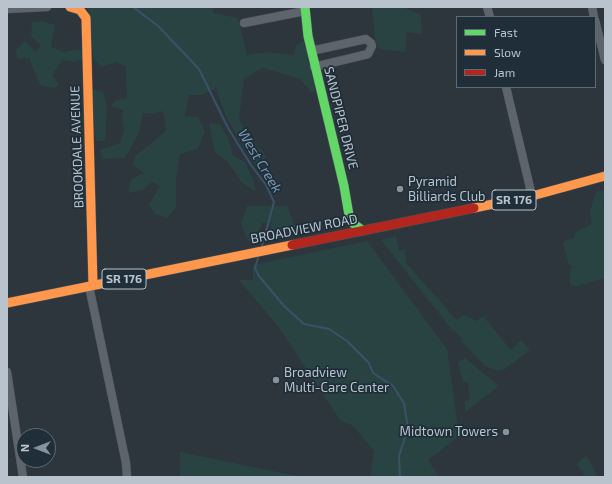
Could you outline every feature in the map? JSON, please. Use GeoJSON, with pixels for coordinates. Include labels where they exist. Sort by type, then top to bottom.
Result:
{"type":"FeatureCollection","features":[{"type":"Feature","properties":{"kind":"main road","name":"BROOKDALE AVENUE"},"geometry":{"type":"LineString","coordinates":[[70,7],[80,10],[86,18],[91,285]]}},
{"type":"Feature","properties":{"kind":"main road","name":"SANDPIPER DRIVE"},"geometry":{"type":"LineString","coordinates":[[305,9],[314,67],[344,186],[350,221],[362,230]]}},
{"type":"Feature","properties":{"kind":"main road","name":"BROADVIEW ROAD"},"geometry":{"type":"LineString","coordinates":[[7,304],[241,254],[532,196],[605,176]]}},
{"type":"Feature","properties":{"kind":"street"},"geometry":{"type":"LineString","coordinates":[[7,9],[46,7]]}},
{"type":"Feature","properties":{"kind":"street"},"geometry":{"type":"LineString","coordinates":[[244,23],[305,9]]}},
{"type":"Feature","properties":{"kind":"street"},"geometry":{"type":"LineString","coordinates":[[596,22],[605,60]]}},
{"type":"Feature","properties":{"kind":"street"},"geometry":{"type":"LineString","coordinates":[[311,51],[366,39],[372,43],[368,54],[314,67]]}},
{"type":"Feature","properties":{"kind":"street"},"geometry":{"type":"LineString","coordinates":[[506,88],[532,196]]}},
{"type":"Feature","properties":{"kind":"street","name":"BROOKDALE AVENUE"},"geometry":{"type":"LineString","coordinates":[[91,285],[126,463],[127,477]]}},
{"type":"Feature","properties":{"kind":"street"},"geometry":{"type":"LineString","coordinates":[[7,372],[23,477]]}},
{"type":"Feature","properties":{"kind":"green space"},"geometry":{"type":"Polygon","coordinates":[[[88,7],[212,7],[213,13],[238,18],[247,55],[266,52],[294,55],[296,45],[304,41],[315,89],[312,93],[300,79],[263,68],[244,78],[239,119],[252,145],[264,152],[266,162],[259,168],[251,160],[226,116],[216,88],[202,95],[189,95],[185,116],[198,117],[205,131],[198,149],[180,154],[176,179],[176,207],[167,218],[155,214],[149,205],[160,186],[152,182],[143,190],[128,193],[131,179],[144,173],[133,165],[135,156],[166,131],[163,111],[153,114],[143,113],[139,133],[125,158],[103,159],[100,150],[120,143],[124,131],[122,120],[123,110],[111,106],[115,101],[127,98],[126,67],[116,62],[101,67],[93,58],[88,7]]]}},
{"type":"Feature","properties":{"kind":"green space"},"geometry":{"type":"Polygon","coordinates":[[[372,7],[403,7],[421,15],[422,34],[407,32],[405,52],[379,49],[375,39],[372,7]]]}},
{"type":"Feature","properties":{"kind":"green space"},"geometry":{"type":"Polygon","coordinates":[[[42,21],[55,25],[51,47],[64,52],[82,50],[83,59],[74,62],[62,60],[52,75],[59,84],[55,88],[40,85],[29,58],[17,59],[16,50],[25,41],[36,52],[41,45],[31,36],[32,22],[42,21]]]}},
{"type":"Feature","properties":{"kind":"green space"},"geometry":{"type":"Polygon","coordinates":[[[93,89],[103,92],[107,106],[105,141],[97,141],[85,115],[93,89]]]}},
{"type":"Feature","properties":{"kind":"green space"},"geometry":{"type":"Polygon","coordinates":[[[209,123],[220,124],[228,138],[233,156],[245,162],[253,179],[256,192],[242,183],[227,161],[215,152],[209,123]]]}},
{"type":"Feature","properties":{"kind":"green space"},"geometry":{"type":"Polygon","coordinates":[[[605,190],[603,205],[605,214],[605,278],[577,286],[570,285],[572,265],[569,265],[563,244],[564,241],[574,238],[576,232],[592,224],[590,211],[596,192],[605,190]]]}},
{"type":"Feature","properties":{"kind":"green space"},"geometry":{"type":"Polygon","coordinates":[[[247,206],[287,206],[296,229],[285,235],[272,236],[271,222],[262,223],[257,236],[249,242],[241,224],[247,206]]]}},
{"type":"Feature","properties":{"kind":"green space"},"geometry":{"type":"Polygon","coordinates":[[[396,236],[399,251],[405,249],[406,263],[457,320],[463,315],[476,321],[483,316],[511,350],[521,340],[530,350],[505,369],[498,371],[485,366],[461,341],[463,340],[456,332],[453,331],[381,240],[396,236]]]}},
{"type":"Feature","properties":{"kind":"green space"},"geometry":{"type":"Polygon","coordinates":[[[367,241],[447,349],[459,436],[428,460],[439,477],[370,477],[374,451],[353,426],[340,420],[278,326],[239,280],[253,280],[253,265],[367,241]]]}},
{"type":"Feature","properties":{"kind":"green space"},"geometry":{"type":"Polygon","coordinates":[[[465,358],[499,386],[465,412],[465,401],[470,400],[468,382],[463,382],[458,362],[465,358]]]}},
{"type":"Feature","properties":{"kind":"green space"},"geometry":{"type":"Polygon","coordinates":[[[180,452],[262,469],[304,477],[180,477],[180,452]]]}},
{"type":"Feature","properties":{"kind":"green space"},"geometry":{"type":"Polygon","coordinates":[[[586,456],[598,477],[585,477],[577,464],[586,456]]]}},
{"type":"Feature","properties":{"kind":"waterway","name":"West Creek"},"geometry":{"type":"LineString","coordinates":[[133,7],[158,26],[199,69],[228,128],[251,165],[266,185],[274,202],[262,246]]}},
{"type":"Feature","properties":{"kind":"waterway","name":"West Creek"},"geometry":{"type":"LineString","coordinates":[[258,258],[255,268],[259,276],[284,306],[304,324],[329,329],[347,341],[369,363],[373,373],[393,386],[404,403],[408,428],[399,456],[400,477]]}},
{"type":"Feature","properties":{"kind":"traffic: fast"},"geometry":{"type":"LineString","coordinates":[[305,7],[308,36],[344,186],[350,221],[362,230]]}},
{"type":"Feature","properties":{"kind":"traffic: slow"},"geometry":{"type":"LineString","coordinates":[[70,7],[80,10],[86,18],[93,285]]}},
{"type":"Feature","properties":{"kind":"traffic: slow"},"geometry":{"type":"LineString","coordinates":[[474,208],[532,196],[605,176]]}},
{"type":"Feature","properties":{"kind":"traffic: slow"},"geometry":{"type":"LineString","coordinates":[[7,303],[292,245]]}},
{"type":"Feature","properties":{"kind":"traffic: jam"},"geometry":{"type":"LineString","coordinates":[[292,245],[474,208]]}},
{"type":"Feature","properties":{"kind":"place","name":"Pyramid Billiards Club"},"geometry":{"type":"Point","coordinates":[400,189]}},
{"type":"Feature","properties":{"kind":"place","name":"Broadview Multi-Care Center"},"geometry":{"type":"Point","coordinates":[276,380]}},
{"type":"Feature","properties":{"kind":"place","name":"Midtown Towers"},"geometry":{"type":"Point","coordinates":[506,432]}}]}
